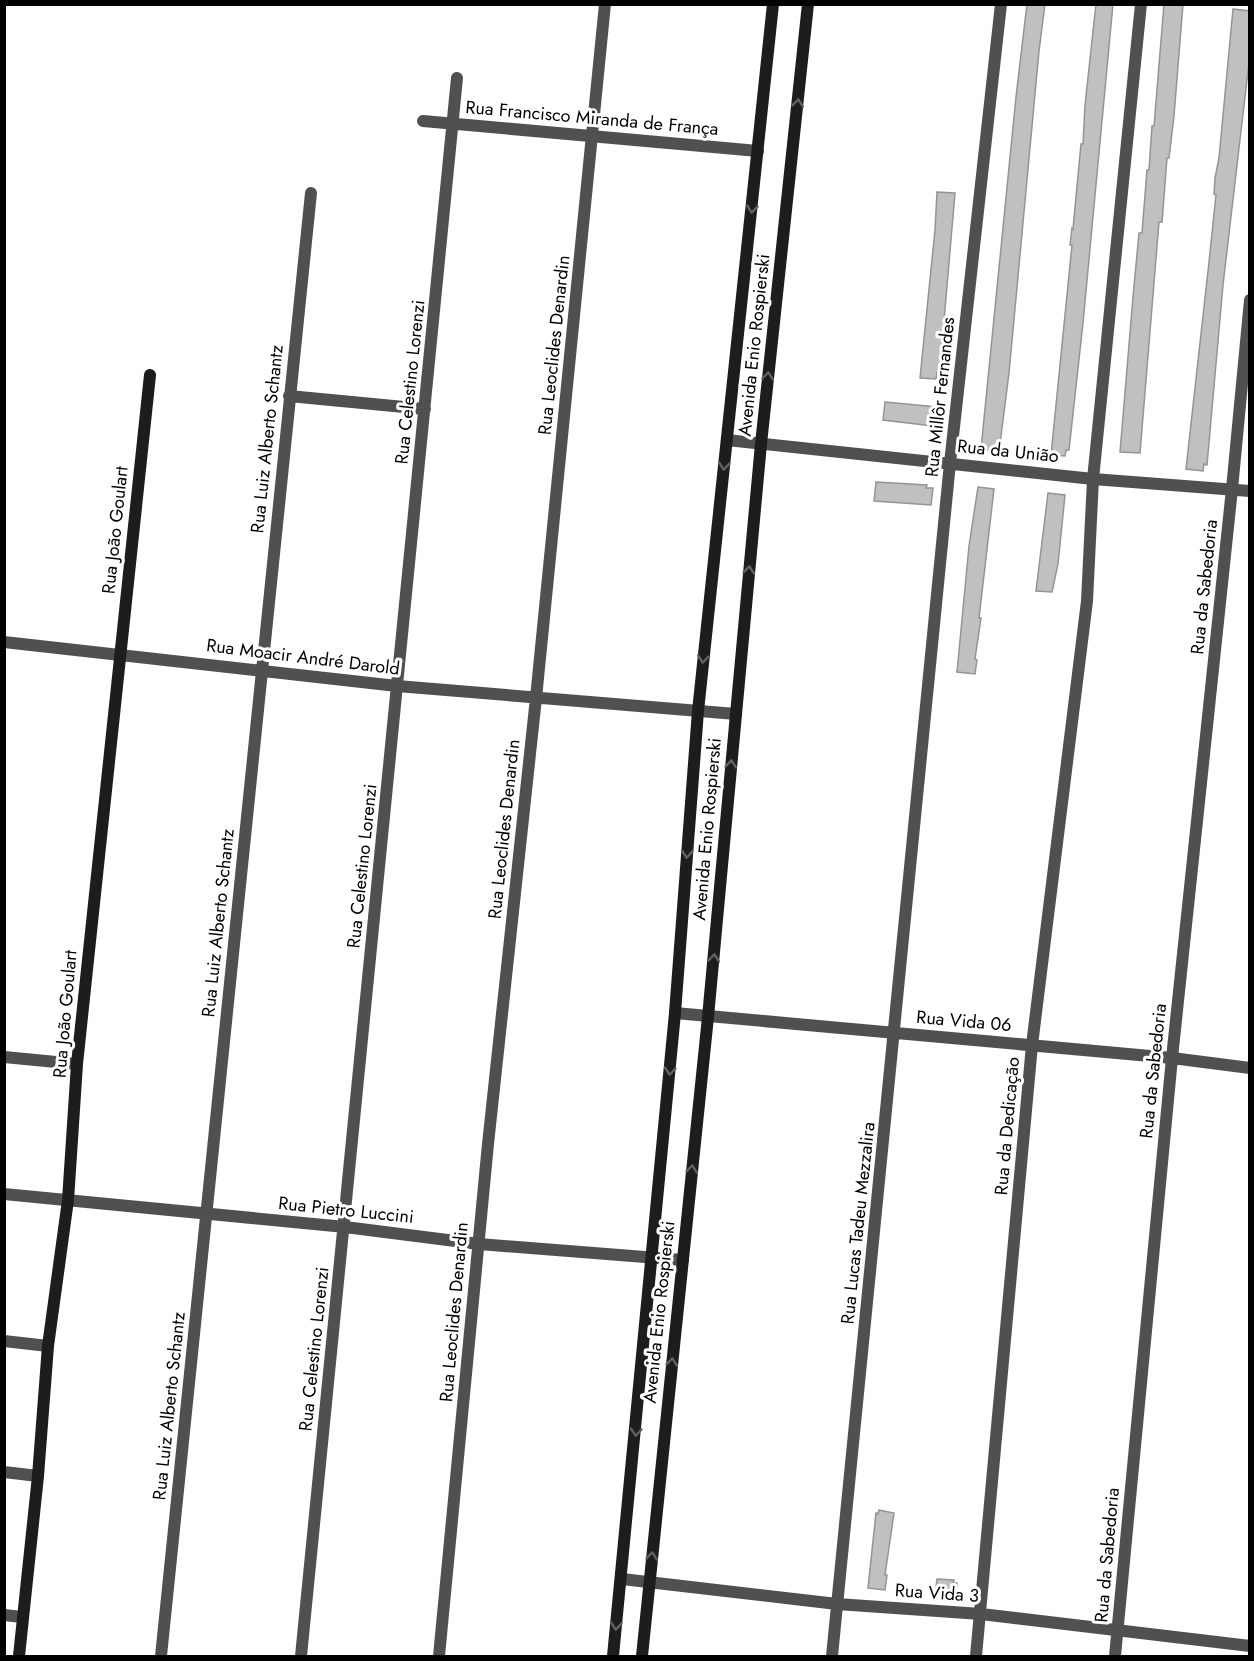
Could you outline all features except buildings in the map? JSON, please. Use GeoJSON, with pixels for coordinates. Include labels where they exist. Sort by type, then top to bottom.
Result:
{"type":"FeatureCollection","features":[{"type":"Feature","properties":{"kind":"street","name":"Rua Leoclides Denardin"},"geometry":{"type":"LineString","coordinates":[[439,1656],[605,4]]}},
{"type":"Feature","properties":{"kind":"street","name":"Avenida Enio Rospierski"},"geometry":{"type":"LineString","coordinates":[[613,1656],[675,1013],[698,711],[773,4]]}},
{"type":"Feature","properties":{"kind":"street","name":"Avenida Enio Rospierski"},"geometry":{"type":"LineString","coordinates":[[642,1656],[708,1017],[761,444],[808,4]]}},
{"type":"Feature","properties":{"kind":"street","name":"Rua Millôr Fernandes"},"geometry":{"type":"LineString","coordinates":[[919,794],[950,463],[1001,4]]}},
{"type":"Feature","properties":{"kind":"street","name":"Rua da Dedicação"},"geometry":{"type":"LineString","coordinates":[[976,1656],[1032,1045],[1087,601],[1093,479],[1142,4]]}},
{"type":"Feature","properties":{"kind":"street","name":"Rua Celestino Lorenzi"},"geometry":{"type":"LineString","coordinates":[[301,1656],[457,78]]}},
{"type":"Feature","properties":{"kind":"street","name":"Rua Francisco Miranda de França"},"geometry":{"type":"LineString","coordinates":[[423,121],[758,151]]}},
{"type":"Feature","properties":{"kind":"street","name":"Rua Luiz Alberto Schantz"},"geometry":{"type":"LineString","coordinates":[[160,1656],[310,193]]}},
{"type":"Feature","properties":{"kind":"street","name":"Rua da Sabedoria"},"geometry":{"type":"LineString","coordinates":[[1115,1656],[1172,1058],[1250,300]]}},
{"type":"Feature","properties":{"kind":"street","name":"Rua João Goulart"},"geometry":{"type":"LineString","coordinates":[[19,1656],[38,1476],[48,1346],[68,1200],[77,1064],[150,375]]}},
{"type":"Feature","properties":{"kind":"street"},"geometry":{"type":"LineString","coordinates":[[289,396],[425,409]]}},
{"type":"Feature","properties":{"kind":"street","name":"Rua da União"},"geometry":{"type":"LineString","coordinates":[[727,440],[1093,479],[1250,491]]}},
{"type":"Feature","properties":{"kind":"street","name":"Rua Moacir André Darold"},"geometry":{"type":"LineString","coordinates":[[4,642],[397,686],[736,714]]}},
{"type":"Feature","properties":{"kind":"street","name":"Rua Lucas Tadeu Mezzalira"},"geometry":{"type":"LineString","coordinates":[[832,1656],[919,794]]}},
{"type":"Feature","properties":{"kind":"street","name":"Rua Vida 06"},"geometry":{"type":"LineString","coordinates":[[675,1013],[1172,1058],[1250,1068]]}},
{"type":"Feature","properties":{"kind":"street"},"geometry":{"type":"LineString","coordinates":[[4,1057],[77,1064]]}},
{"type":"Feature","properties":{"kind":"street","name":"Rua Pietro Luccini"},"geometry":{"type":"LineString","coordinates":[[4,1194],[345,1227],[479,1244],[683,1260]]}},
{"type":"Feature","properties":{"kind":"street"},"geometry":{"type":"LineString","coordinates":[[4,1341],[48,1346]]}},
{"type":"Feature","properties":{"kind":"street"},"geometry":{"type":"LineString","coordinates":[[4,1472],[38,1476]]}},
{"type":"Feature","properties":{"kind":"street","name":"Rua Vida 3"},"geometry":{"type":"LineString","coordinates":[[622,1579],[837,1604],[981,1614],[1250,1646]]}},
{"type":"Feature","properties":{"kind":"street"},"geometry":{"type":"LineString","coordinates":[[4,1615],[22,1617]]}}]}
